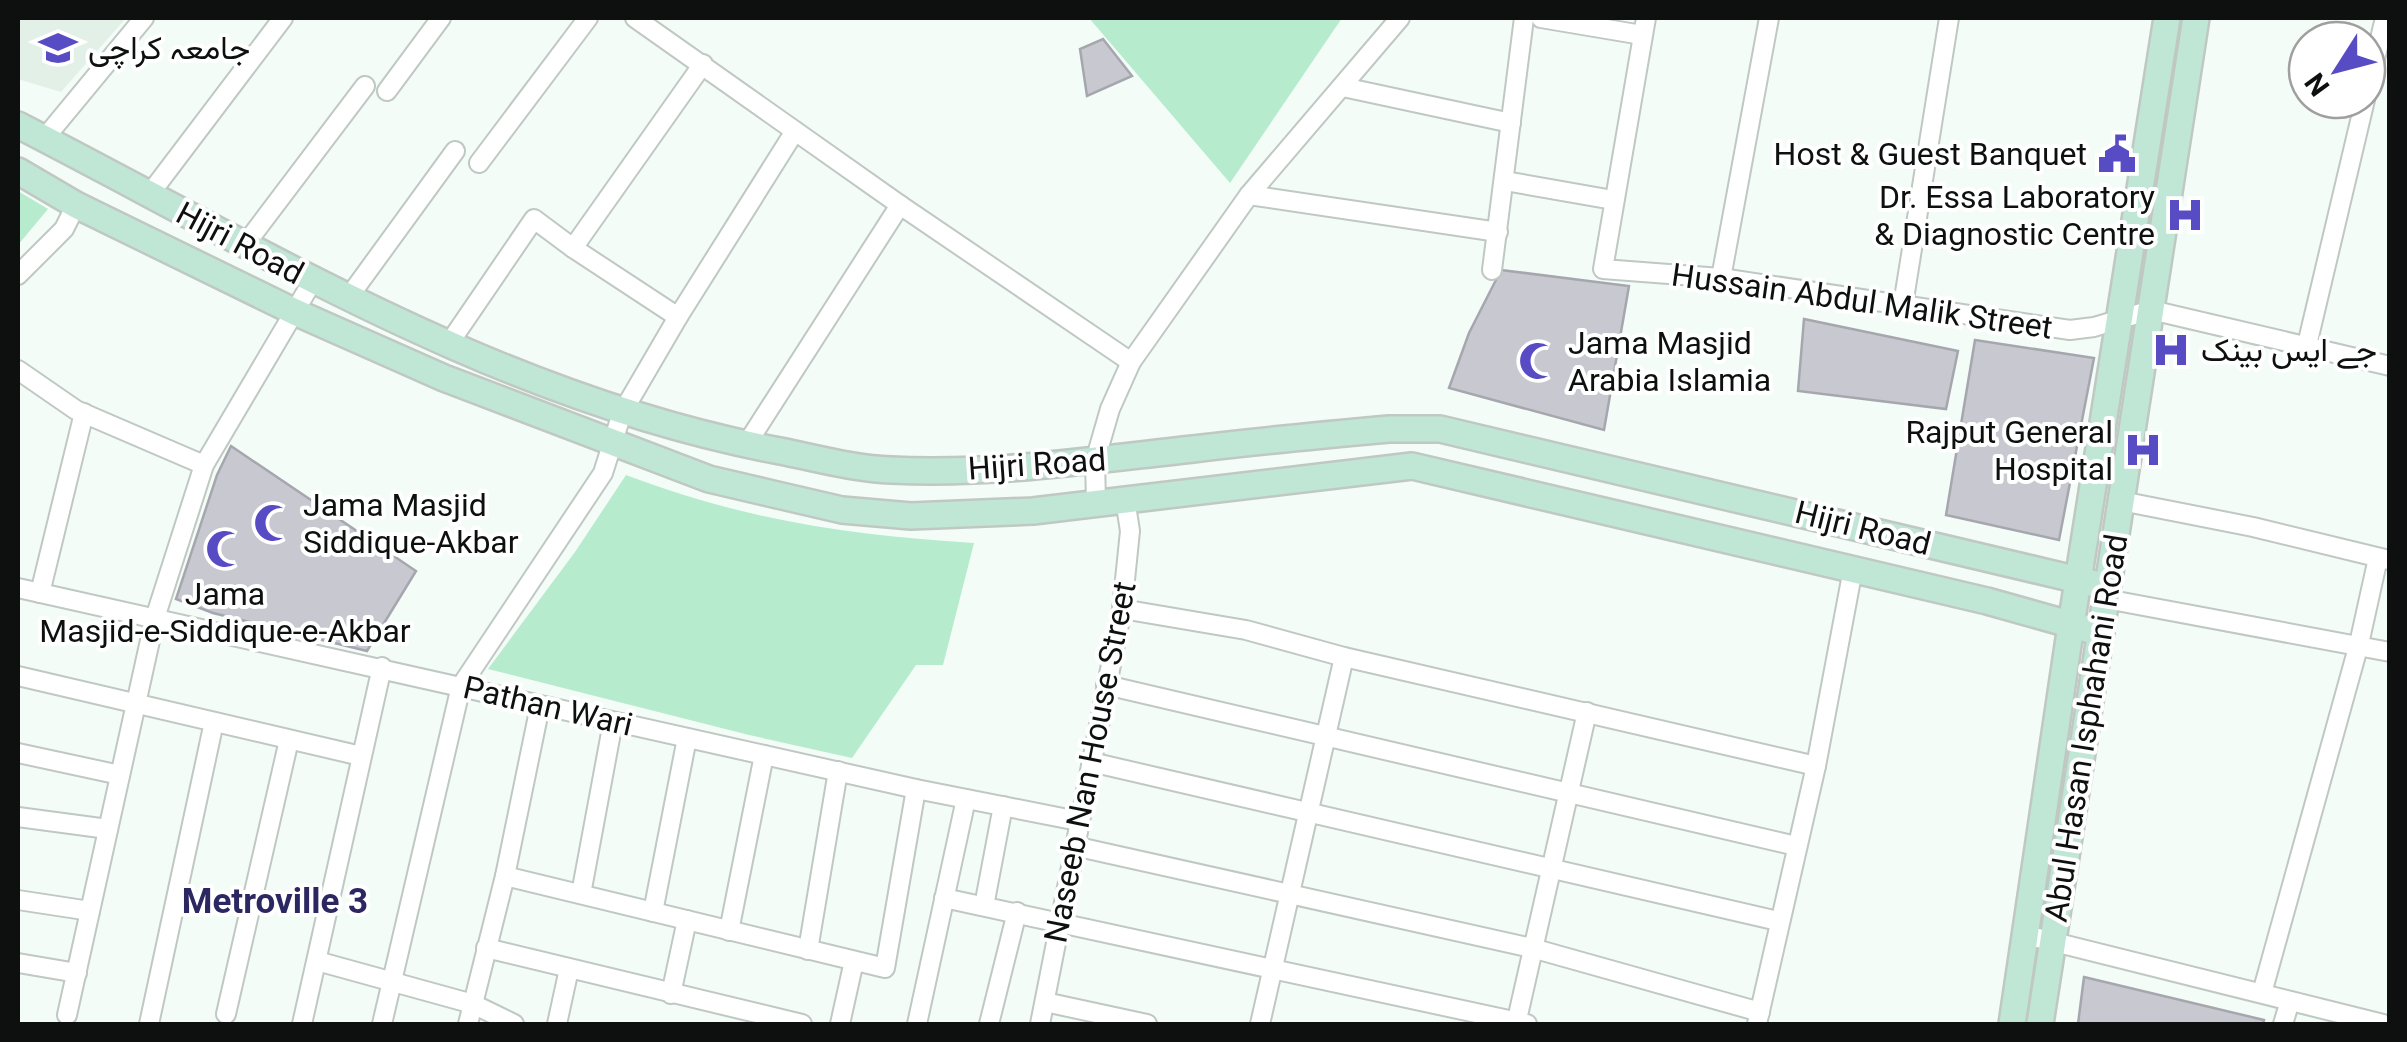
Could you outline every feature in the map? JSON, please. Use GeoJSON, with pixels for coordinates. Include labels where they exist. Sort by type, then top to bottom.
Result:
{"type":"FeatureCollection","features":[{"type":"Feature","properties":{"kind":"main road","name":"Abul Hasan Isphahani Road"},"geometry":{"type":"LineString","coordinates":[[2012,1024],[2167,18]]}},
{"type":"Feature","properties":{"kind":"main road","name":"Abul Hasan Isphahani Road"},"geometry":{"type":"LineString","coordinates":[[2040,1024],[2196,18]]}},
{"type":"Feature","properties":{"kind":"main road","name":"Hijri Road"},"geometry":{"type":"LineString","coordinates":[[18,126],[312,282],[448,345],[622,413],[746,445],[888,470],[1002,470],[1389,428],[1440,428],[2080,580],[2107,593]]}},
{"type":"Feature","properties":{"kind":"main road"},"geometry":{"type":"LineString","coordinates":[[76,204],[78,158]]}},
{"type":"Feature","properties":{"kind":"main road","name":"Hijri Road"},"geometry":{"type":"LineString","coordinates":[[18,171],[76,204],[295,312],[444,378],[709,478],[842,510],[911,516],[1033,512],[1412,466],[1854,569],[2101,633]]}},
{"type":"Feature","properties":{"kind":"main road"},"geometry":{"type":"LineString","coordinates":[[76,204],[116,177]]}},
{"type":"Feature","properties":{"kind":"main road"},"geometry":{"type":"LineString","coordinates":[[2128,265],[2157,269]]}},
{"type":"Feature","properties":{"kind":"street"},"geometry":{"type":"LineString","coordinates":[[44,139],[144,18]]}},
{"type":"Feature","properties":{"kind":"street"},"geometry":{"type":"LineString","coordinates":[[150,195],[283,18]]}},
{"type":"Feature","properties":{"kind":"street"},"geometry":{"type":"LineString","coordinates":[[386,91],[440,18]]}},
{"type":"Feature","properties":{"kind":"street"},"geometry":{"type":"LineString","coordinates":[[478,164],[588,18]]}},
{"type":"Feature","properties":{"kind":"street"},"geometry":{"type":"LineString","coordinates":[[636,18],[900,206],[1131,362]]}},
{"type":"Feature","properties":{"kind":"street"},"geometry":{"type":"LineString","coordinates":[[1096,502],[1095,461],[1110,410],[1131,362],[1250,195],[1400,18]]}},
{"type":"Feature","properties":{"kind":"street"},"geometry":{"type":"LineString","coordinates":[[1492,270],[1524,18]]}},
{"type":"Feature","properties":{"kind":"street"},"geometry":{"type":"LineString","coordinates":[[1505,181],[1613,200],[1644,26],[1541,18]]}},
{"type":"Feature","properties":{"kind":"street"},"geometry":{"type":"LineString","coordinates":[[1721,278],[1769,18]]}},
{"type":"Feature","properties":{"kind":"street"},"geometry":{"type":"LineString","coordinates":[[1902,304],[1949,18]]}},
{"type":"Feature","properties":{"kind":"street"},"geometry":{"type":"LineString","coordinates":[[573,248],[704,64]]}},
{"type":"Feature","properties":{"kind":"street"},"geometry":{"type":"LineString","coordinates":[[244,246],[365,86]]}},
{"type":"Feature","properties":{"kind":"street"},"geometry":{"type":"LineString","coordinates":[[1342,87],[1511,123]]}},
{"type":"Feature","properties":{"kind":"street"},"geometry":{"type":"LineString","coordinates":[[2307,345],[2360,120]]}},
{"type":"Feature","properties":{"kind":"street"},"geometry":{"type":"LineString","coordinates":[[382,1024],[461,686],[603,473],[622,413],[795,131]]}},
{"type":"Feature","properties":{"kind":"street"},"geometry":{"type":"LineString","coordinates":[[348,298],[456,151]]}},
{"type":"Feature","properties":{"kind":"street"},"geometry":{"type":"LineString","coordinates":[[1250,195],[1498,232]]}},
{"type":"Feature","properties":{"kind":"street","name":"Hussain Abdul Malik Street"},"geometry":{"type":"LineString","coordinates":[[1613,200],[1603,269],[1721,278],[2070,330],[2151,310]]}},
{"type":"Feature","properties":{"kind":"street"},"geometry":{"type":"LineString","coordinates":[[18,276],[64,229],[76,204]]}},
{"type":"Feature","properties":{"kind":"street"},"geometry":{"type":"LineString","coordinates":[[746,445],[900,206]]}},
{"type":"Feature","properties":{"kind":"street"},"geometry":{"type":"LineString","coordinates":[[448,345],[534,219],[678,317]]}},
{"type":"Feature","properties":{"kind":"street"},"geometry":{"type":"LineString","coordinates":[[67,1015],[155,618],[204,465],[312,282]]}},
{"type":"Feature","properties":{"kind":"street"},"geometry":{"type":"LineString","coordinates":[[2151,310],[2390,366]]}},
{"type":"Feature","properties":{"kind":"street"},"geometry":{"type":"LineString","coordinates":[[18,370],[84,413],[204,465]]}},
{"type":"Feature","properties":{"kind":"street"},"geometry":{"type":"LineString","coordinates":[[40,593],[84,413]]}},
{"type":"Feature","properties":{"kind":"street","name":"Naseeb Nan House Street"},"geometry":{"type":"LineString","coordinates":[[1040,1024],[1122,609],[1130,532],[1124,499]]}},
{"type":"Feature","properties":{"kind":"street"},"geometry":{"type":"LineString","coordinates":[[2121,501],[2253,527],[2384,559],[2262,993]]}},
{"type":"Feature","properties":{"kind":"street"},"geometry":{"type":"LineString","coordinates":[[1074,846],[1532,948],[1759,1018],[1816,766],[1854,569]]}},
{"type":"Feature","properties":{"kind":"street","name":"Pathan Wari"},"geometry":{"type":"LineString","coordinates":[[18,588],[916,789],[1078,821]]}},
{"type":"Feature","properties":{"kind":"street"},"geometry":{"type":"LineString","coordinates":[[2107,593],[2390,652]]}},
{"type":"Feature","properties":{"kind":"street"},"geometry":{"type":"LineString","coordinates":[[1122,609],[1246,630],[1816,766]]}},
{"type":"Feature","properties":{"kind":"street"},"geometry":{"type":"LineString","coordinates":[[1260,1024],[1344,656]]}},
{"type":"Feature","properties":{"kind":"street"},"geometry":{"type":"LineString","coordinates":[[302,1024],[382,668]]}},
{"type":"Feature","properties":{"kind":"street"},"geometry":{"type":"LineString","coordinates":[[18,676],[361,756]]}},
{"type":"Feature","properties":{"kind":"street"},"geometry":{"type":"LineString","coordinates":[[1106,685],[1796,846]]}},
{"type":"Feature","properties":{"kind":"street"},"geometry":{"type":"LineString","coordinates":[[468,1024],[505,876],[540,706]]}},
{"type":"Feature","properties":{"kind":"street"},"geometry":{"type":"LineString","coordinates":[[944,898],[1520,1024],[1532,948],[1588,712]]}},
{"type":"Feature","properties":{"kind":"street"},"geometry":{"type":"LineString","coordinates":[[149,1024],[214,722]]}},
{"type":"Feature","properties":{"kind":"street"},"geometry":{"type":"LineString","coordinates":[[581,894],[613,722]]}},
{"type":"Feature","properties":{"kind":"street"},"geometry":{"type":"LineString","coordinates":[[653,912],[687,738]]}},
{"type":"Feature","properties":{"kind":"street"},"geometry":{"type":"LineString","coordinates":[[226,1014],[290,740]]}},
{"type":"Feature","properties":{"kind":"street"},"geometry":{"type":"LineString","coordinates":[[18,753],[120,775]]}},
{"type":"Feature","properties":{"kind":"street"},"geometry":{"type":"LineString","coordinates":[[729,930],[764,755]]}},
{"type":"Feature","properties":{"kind":"street"},"geometry":{"type":"LineString","coordinates":[[1090,762],[1778,921]]}},
{"type":"Feature","properties":{"kind":"street"},"geometry":{"type":"LineString","coordinates":[[808,950],[838,771]]}},
{"type":"Feature","properties":{"kind":"street"},"geometry":{"type":"LineString","coordinates":[[505,876],[885,968],[916,789]]}},
{"type":"Feature","properties":{"kind":"street"},"geometry":{"type":"LineString","coordinates":[[917,1024],[966,798]]}},
{"type":"Feature","properties":{"kind":"street"},"geometry":{"type":"LineString","coordinates":[[984,906],[1003,806]]}},
{"type":"Feature","properties":{"kind":"street"},"geometry":{"type":"LineString","coordinates":[[18,817],[108,829]]}},
{"type":"Feature","properties":{"kind":"street"},"geometry":{"type":"LineString","coordinates":[[18,900],[90,910]]}},
{"type":"Feature","properties":{"kind":"street"},"geometry":{"type":"LineString","coordinates":[[989,1024],[1016,912]]}},
{"type":"Feature","properties":{"kind":"street"},"geometry":{"type":"LineString","coordinates":[[671,994],[687,920]]}},
{"type":"Feature","properties":{"kind":"street"},"geometry":{"type":"LineString","coordinates":[[2026,935],[2384,1024]]}},
{"type":"Feature","properties":{"kind":"street"},"geometry":{"type":"LineString","coordinates":[[486,948],[802,1024]]}},
{"type":"Feature","properties":{"kind":"street"},"geometry":{"type":"LineString","coordinates":[[317,961],[474,1004],[514,1024]]}},
{"type":"Feature","properties":{"kind":"street"},"geometry":{"type":"LineString","coordinates":[[840,1024],[854,961]]}},
{"type":"Feature","properties":{"kind":"street"},"geometry":{"type":"LineString","coordinates":[[18,963],[76,973]]}},
{"type":"Feature","properties":{"kind":"street"},"geometry":{"type":"LineString","coordinates":[[557,1024],[569,968]]}},
{"type":"Feature","properties":{"kind":"street"},"geometry":{"type":"LineString","coordinates":[[2283,1024],[2290,1001]]}},
{"type":"Feature","properties":{"kind":"street"},"geometry":{"type":"LineString","coordinates":[[1044,1002],[1147,1024]]}},
{"type":"Feature","properties":{"kind":"shaded area","name":"جامعہ کراچی"},"geometry":{"type":"Polygon","coordinates":[[[18,18],[126,18],[61,92],[18,79],[18,18]]]}},
{"type":"Feature","properties":{"kind":"green space"},"geometry":{"type":"Polygon","coordinates":[[[1089,18],[1342,18],[1230,183],[1089,18]]]}},
{"type":"Feature","properties":{"kind":"green space"},"geometry":{"type":"Polygon","coordinates":[[[18,191],[48,209],[18,245],[18,191]]]}},
{"type":"Feature","properties":{"kind":"green space"},"geometry":{"type":"Polygon","coordinates":[[[626,475],[670,491],[797,523],[974,543],[943,665],[916,665],[852,758],[488,669],[575,552],[626,475]]]}},
{"type":"Feature","properties":{"kind":"building"},"geometry":{"type":"Polygon","coordinates":[[[1103,39],[1132,76],[1087,96],[1080,49],[1103,39]]]}},
{"type":"Feature","properties":{"kind":"building","name":"Jama Masjid Arabia Islamia"},"geometry":{"type":"Polygon","coordinates":[[[1501,270],[1629,286],[1604,430],[1449,388],[1469,333],[1501,270]]]}},
{"type":"Feature","properties":{"kind":"building"},"geometry":{"type":"Polygon","coordinates":[[[1804,319],[1958,351],[1946,409],[1798,391],[1804,319]]]}},
{"type":"Feature","properties":{"kind":"building"},"geometry":{"type":"Polygon","coordinates":[[[1975,340],[2094,358],[2059,540],[1946,515],[1975,340]]]}},
{"type":"Feature","properties":{"kind":"building","name":"Jama Masjid Siddique-Akbar"},"geometry":{"type":"Polygon","coordinates":[[[231,446],[416,571],[367,651],[213,613],[176,599],[217,475],[231,446]]]}},
{"type":"Feature","properties":{"kind":"building"},"geometry":{"type":"Polygon","coordinates":[[[2084,977],[2264,1020],[2263,1024],[2078,1024],[2084,977]]]}},
{"type":"Feature","properties":{"kind":"place","name":"جامعہ کراچی"},"geometry":{"type":"Point","coordinates":[58,48]}},
{"type":"Feature","properties":{"kind":"place","name":"Host & Guest Banquet"},"geometry":{"type":"Point","coordinates":[2117,154]}},
{"type":"Feature","properties":{"kind":"place","name":"Dr. Essa Laboratory & Diagnostic Centre"},"geometry":{"type":"Point","coordinates":[2185,215]}},
{"type":"Feature","properties":{"kind":"place","name":"جے ایس بینک"},"geometry":{"type":"Point","coordinates":[2171,350]}},
{"type":"Feature","properties":{"kind":"place","name":"Jama Masjid Arabia Islamia"},"geometry":{"type":"Point","coordinates":[1538,361]}},
{"type":"Feature","properties":{"kind":"place","name":"Rajput General Hospital"},"geometry":{"type":"Point","coordinates":[2143,450]}},
{"type":"Feature","properties":{"kind":"place","name":"Jama Masjid Siddique-Akbar"},"geometry":{"type":"Point","coordinates":[273,523]}},
{"type":"Feature","properties":{"kind":"place","name":"Jama Masjid-e-Siddique-e-Akbar"},"geometry":{"type":"Point","coordinates":[225,549]}},
{"type":"Feature","properties":{"kind":"district","name":"Metroville 3"},"geometry":{"type":"Point","coordinates":[275,901]}}]}
